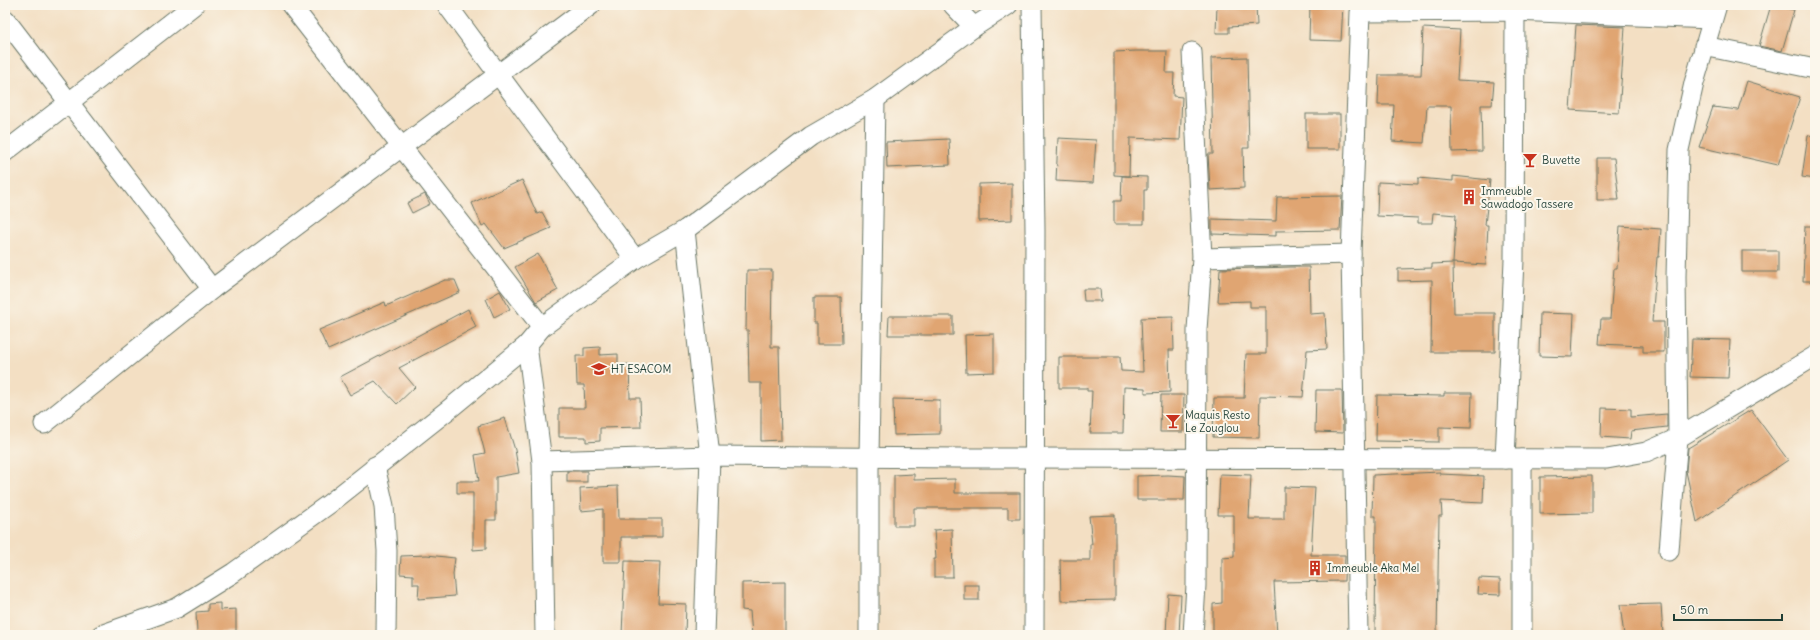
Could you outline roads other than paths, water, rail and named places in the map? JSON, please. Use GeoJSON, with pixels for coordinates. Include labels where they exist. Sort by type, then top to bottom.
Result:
{"type":"FeatureCollection","features":[{"type":"Feature","properties":{"kind":"street"},"geometry":{"type":"LineString","coordinates":[[5,152],[194,5]]}},
{"type":"Feature","properties":{"kind":"street"},"geometry":{"type":"LineString","coordinates":[[291,5],[542,327]]}},
{"type":"Feature","properties":{"kind":"street"},"geometry":{"type":"LineString","coordinates":[[447,5],[635,260]]}},
{"type":"Feature","properties":{"kind":"street"},"geometry":{"type":"LineString","coordinates":[[44,424],[212,288],[591,5]]}},
{"type":"Feature","properties":{"kind":"street"},"geometry":{"type":"LineString","coordinates":[[953,5],[974,27]]}},
{"type":"Feature","properties":{"kind":"street"},"geometry":{"type":"LineString","coordinates":[[101,635],[178,608],[205,592],[329,504],[375,466],[448,410],[526,345],[542,327],[635,260],[685,230],[811,136],[875,99],[974,27],[1008,5]]}},
{"type":"Feature","properties":{"kind":"street"},"geometry":{"type":"LineString","coordinates":[[1032,5],[1035,231],[1033,458],[1034,635]]}},
{"type":"Feature","properties":{"kind":"street"},"geometry":{"type":"LineString","coordinates":[[1358,635],[1351,254],[1360,8],[1515,11],[1714,12],[1704,46],[1679,150],[1676,277],[1678,438],[1669,551]]}},
{"type":"Feature","properties":{"kind":"street"},"geometry":{"type":"LineString","coordinates":[[1515,11],[1514,459],[1522,635]]}},
{"type":"Feature","properties":{"kind":"street"},"geometry":{"type":"LineString","coordinates":[[5,18],[212,288]]}},
{"type":"Feature","properties":{"kind":"street"},"geometry":{"type":"LineString","coordinates":[[1704,46],[1815,69]]}},
{"type":"Feature","properties":{"kind":"street"},"geometry":{"type":"LineString","coordinates":[[1192,52],[1202,258],[1197,330],[1196,585],[1193,635]]}},
{"type":"Feature","properties":{"kind":"street"},"geometry":{"type":"LineString","coordinates":[[869,635],[869,457],[875,99]]}},
{"type":"Feature","properties":{"kind":"street"},"geometry":{"type":"LineString","coordinates":[[685,230],[710,456],[704,635]]}},
{"type":"Feature","properties":{"kind":"street"},"geometry":{"type":"LineString","coordinates":[[1202,258],[1351,254]]}},
{"type":"Feature","properties":{"kind":"street"},"geometry":{"type":"LineString","coordinates":[[526,345],[542,461],[545,635]]}},
{"type":"Feature","properties":{"kind":"street"},"geometry":{"type":"LineString","coordinates":[[542,461],[710,456],[1607,459],[1646,452],[1678,438],[1815,356]]}},
{"type":"Feature","properties":{"kind":"street"},"geometry":{"type":"LineString","coordinates":[[375,466],[384,506],[387,551],[386,635]]}},
{"type":"Feature","properties":{"kind":"place","name":"Buvette"},"geometry":{"type":"Point","coordinates":[1530,160]}},
{"type":"Feature","properties":{"kind":"place","name":"Immeuble Sawadogo Tassere"},"geometry":{"type":"Point","coordinates":[1469,197]}},
{"type":"Feature","properties":{"kind":"place","name":"HT ESACOM"},"geometry":{"type":"Point","coordinates":[599,369]}},
{"type":"Feature","properties":{"kind":"place","name":"Maquis Resto Le Zouglou"},"geometry":{"type":"Point","coordinates":[1173,421]}},
{"type":"Feature","properties":{"kind":"place","name":"Immeuble Aka Mel"},"geometry":{"type":"Point","coordinates":[1315,568]}}]}
